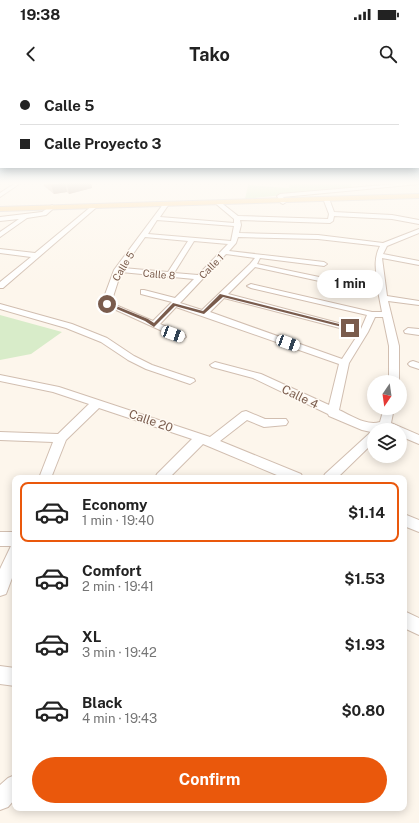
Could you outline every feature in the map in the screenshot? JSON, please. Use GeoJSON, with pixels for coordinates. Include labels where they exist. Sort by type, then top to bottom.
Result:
{"type":"FeatureCollection","features":[{"type":"Feature","properties":{"kind":"street"},"geometry":{"type":"LineString","coordinates":[[0,219],[25,217]]}},
{"type":"Feature","properties":{"kind":"street"},"geometry":{"type":"LineString","coordinates":[[0,235],[25,217]]}},
{"type":"Feature","properties":{"kind":"street"},"geometry":{"type":"LineString","coordinates":[[0,286],[82,217]]}},
{"type":"Feature","properties":{"kind":"street"},"geometry":{"type":"LineString","coordinates":[[232,217],[237,221]]}},
{"type":"Feature","properties":{"kind":"street"},"geometry":{"type":"LineString","coordinates":[[155,218],[237,221],[328,221],[331,220],[332,217]]}},
{"type":"Feature","properties":{"kind":"street"},"geometry":{"type":"LineString","coordinates":[[385,217],[419,222]]}},
{"type":"Feature","properties":{"kind":"street","name":"Calle 5"},"geometry":{"type":"LineString","coordinates":[[155,218],[118,270],[107,300],[107,304],[147,320],[154,326],[182,337]]}},
{"type":"Feature","properties":{"kind":"street","name":"Calle 1"},"geometry":{"type":"LineString","coordinates":[[154,326],[233,243],[236,235],[237,221]]}},
{"type":"Feature","properties":{"kind":"street"},"geometry":{"type":"LineString","coordinates":[[236,235],[324,238],[384,245],[419,231]]}},
{"type":"Feature","properties":{"kind":"street"},"geometry":{"type":"LineString","coordinates":[[143,235],[233,243]]}},
{"type":"Feature","properties":{"kind":"street"},"geometry":{"type":"LineString","coordinates":[[408,235],[419,238]]}},
{"type":"Feature","properties":{"kind":"street"},"geometry":{"type":"LineString","coordinates":[[170,274],[192,239]]}},
{"type":"Feature","properties":{"kind":"street"},"geometry":{"type":"LineString","coordinates":[[384,245],[379,255],[378,262],[382,293],[394,346],[394,375]]}},
{"type":"Feature","properties":{"kind":"street"},"geometry":{"type":"LineString","coordinates":[[0,251],[35,255]]}},
{"type":"Feature","properties":{"kind":"street"},"geometry":{"type":"LineString","coordinates":[[225,252],[324,264]]}},
{"type":"Feature","properties":{"kind":"street"},"geometry":{"type":"LineString","coordinates":[[379,255],[419,263]]}},
{"type":"Feature","properties":{"kind":"street"},"geometry":{"type":"LineString","coordinates":[[204,313],[253,265],[258,256]]}},
{"type":"Feature","properties":{"kind":"street"},"geometry":{"type":"LineString","coordinates":[[253,265],[382,293],[419,303]]}},
{"type":"Feature","properties":{"kind":"street","name":"Calle 8"},"geometry":{"type":"LineString","coordinates":[[118,270],[199,277]]}},
{"type":"Feature","properties":{"kind":"street"},"geometry":{"type":"LineString","coordinates":[[252,286],[372,314],[387,315]]}},
{"type":"Feature","properties":{"kind":"street"},"geometry":{"type":"LineString","coordinates":[[144,292],[344,363]]}},
{"type":"Feature","properties":{"kind":"street"},"geometry":{"type":"LineString","coordinates":[[222,295],[364,332]]}},
{"type":"Feature","properties":{"kind":"street"},"geometry":{"type":"LineString","coordinates":[[0,306],[69,326],[104,340],[131,358],[149,367],[190,381]]}},
{"type":"Feature","properties":{"kind":"street"},"geometry":{"type":"LineString","coordinates":[[333,413],[344,363],[364,332],[372,314]]}},
{"type":"Feature","properties":{"kind":"street"},"geometry":{"type":"LineString","coordinates":[[408,331],[419,332]]}},
{"type":"Feature","properties":{"kind":"street","name":"Calle 4"},"geometry":{"type":"LineString","coordinates":[[215,365],[257,376],[333,413],[367,427]]}},
{"type":"Feature","properties":{"kind":"street","name":"Calle 20"},"geometry":{"type":"LineString","coordinates":[[0,378],[55,389],[97,403],[206,440],[290,475]]}},
{"type":"Feature","properties":{"kind":"street"},"geometry":{"type":"LineString","coordinates":[[46,475],[61,438],[97,403]]}},
{"type":"Feature","properties":{"kind":"street"},"geometry":{"type":"LineString","coordinates":[[165,475],[206,440],[246,415],[264,423],[282,422]]}},
{"type":"Feature","properties":{"kind":"street"},"geometry":{"type":"LineString","coordinates":[[407,435],[419,440]]}},
{"type":"Feature","properties":{"kind":"street"},"geometry":{"type":"LineString","coordinates":[[0,436],[61,438]]}},
{"type":"Feature","properties":{"kind":"street"},"geometry":{"type":"LineString","coordinates":[[331,475],[367,442]]}},
{"type":"Feature","properties":{"kind":"street"},"geometry":{"type":"LineString","coordinates":[[407,521],[419,526]]}},
{"type":"Feature","properties":{"kind":"street"},"geometry":{"type":"LineString","coordinates":[[0,539],[12,539]]}},
{"type":"Feature","properties":{"kind":"street"},"geometry":{"type":"LineString","coordinates":[[0,588],[12,558]]}},
{"type":"Feature","properties":{"kind":"street"},"geometry":{"type":"LineString","coordinates":[[407,621],[419,627]]}},
{"type":"Feature","properties":{"kind":"street"},"geometry":{"type":"LineString","coordinates":[[0,675],[12,677]]}},
{"type":"Feature","properties":{"kind":"street"},"geometry":{"type":"LineString","coordinates":[[0,799],[12,788]]}},
{"type":"Feature","properties":{"kind":"green space"},"geometry":{"type":"Polygon","coordinates":[[[0,315],[62,332],[31,354],[0,360],[0,315]]]}},
{"type":"Feature","properties":{"kind":"route"},"geometry":{"type":"LineString","coordinates":[[107,304],[147,320],[154,326],[174,304],[204,313],[222,295],[350,328]]}}]}
